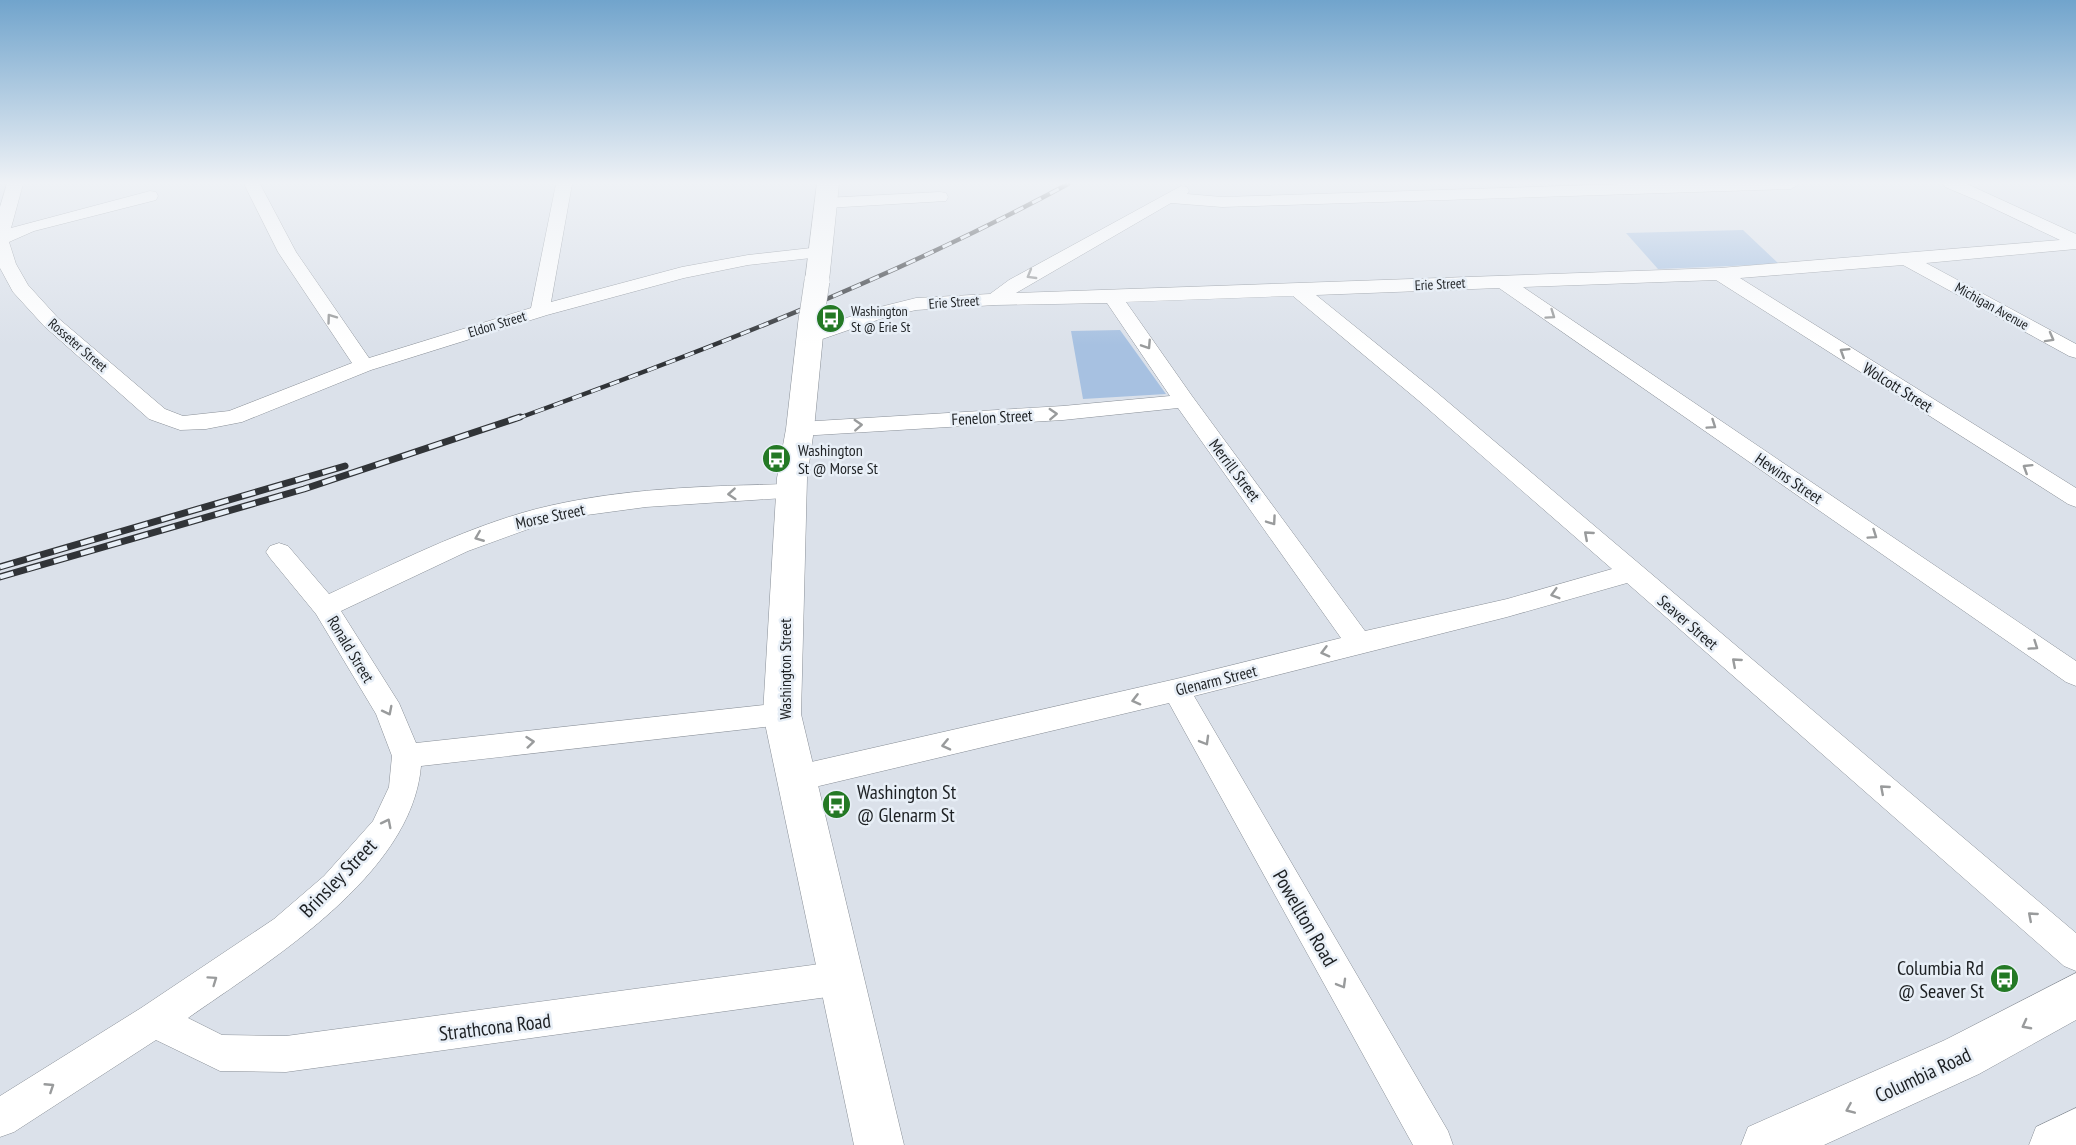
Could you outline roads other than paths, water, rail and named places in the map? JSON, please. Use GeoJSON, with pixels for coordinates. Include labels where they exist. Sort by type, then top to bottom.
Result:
{"type":"FeatureCollection","features":[{"type":"Feature","properties":{"kind":"main road","name":"Washington Street"},"geometry":{"type":"LineString","coordinates":[[821,237],[791,492],[782,714],[879,1145]]}},
{"type":"Feature","properties":{"kind":"main road","name":"Columbia Road"},"geometry":{"type":"LineString","coordinates":[[1766,1145],[1903,1086],[2029,1023],[2076,995]]}},
{"type":"Feature","properties":{"kind":"main road"},"geometry":{"type":"LineString","coordinates":[[2054,1145],[2076,1133]]}},
{"type":"Feature","properties":{"kind":"street"},"geometry":{"type":"LineString","coordinates":[[280,237],[364,366]]}},
{"type":"Feature","properties":{"kind":"street"},"geometry":{"type":"LineString","coordinates":[[540,311],[554,237]]}},
{"type":"Feature","properties":{"kind":"street"},"geometry":{"type":"LineString","coordinates":[[995,298],[1098,237]]}},
{"type":"Feature","properties":{"kind":"street","name":"Rosseter Street"},"geometry":{"type":"LineString","coordinates":[[0,239],[7,264],[20,288],[51,322],[157,414],[183,423]]}},
{"type":"Feature","properties":{"kind":"street","name":"Erie Street"},"geometry":{"type":"LineString","coordinates":[[810,326],[916,304],[995,298],[1299,291],[1720,274],[1907,260],[2076,242]]}},
{"type":"Feature","properties":{"kind":"street","name":"Eldon Street"},"geometry":{"type":"LineString","coordinates":[[183,423],[234,417],[364,366],[540,311],[692,271],[748,260],[819,252]]}},
{"type":"Feature","properties":{"kind":"street","name":"Michigan Avenue"},"geometry":{"type":"LineString","coordinates":[[1907,260],[2076,352]]}},
{"type":"Feature","properties":{"kind":"street","name":"Wolcott Street"},"geometry":{"type":"LineString","coordinates":[[1720,274],[2076,499]]}},
{"type":"Feature","properties":{"kind":"street","name":"Hewins Street"},"geometry":{"type":"LineString","coordinates":[[1503,282],[2076,675]]}},
{"type":"Feature","properties":{"kind":"street","name":"Seaver Street"},"geometry":{"type":"LineString","coordinates":[[1299,291],[1436,404],[2076,954]]}},
{"type":"Feature","properties":{"kind":"street","name":"Merrill Street"},"geometry":{"type":"LineString","coordinates":[[1113,297],[1184,401],[1359,643]]}},
{"type":"Feature","properties":{"kind":"street","name":"Fenelon Street"},"geometry":{"type":"LineString","coordinates":[[800,429],[1063,413],[1184,401]]}},
{"type":"Feature","properties":{"kind":"street","name":"Morse Street"},"geometry":{"type":"LineString","coordinates":[[325,607],[444,551],[517,523],[567,511],[630,501],[791,492]]}},
{"type":"Feature","properties":{"kind":"street","name":"Ronald Street"},"geometry":{"type":"LineString","coordinates":[[279,552],[325,607],[389,711],[407,756]]}},
{"type":"Feature","properties":{"kind":"street","name":"Glenarm Street"},"geometry":{"type":"LineString","coordinates":[[798,778],[1176,690],[1507,608],[1631,573]]}},
{"type":"Feature","properties":{"kind":"street","name":"Powellton Road"},"geometry":{"type":"LineString","coordinates":[[1176,690],[1434,1145]]}},
{"type":"Feature","properties":{"kind":"street"},"geometry":{"type":"LineString","coordinates":[[407,756],[782,714]]}},
{"type":"Feature","properties":{"kind":"street","name":"Brinsley Street"},"geometry":{"type":"LineString","coordinates":[[0,1118],[154,1020],[286,930],[336,886],[385,830],[404,787],[407,756]]}},
{"type":"Feature","properties":{"kind":"street","name":"Strathcona Road"},"geometry":{"type":"LineString","coordinates":[[154,1020],[220,1053],[286,1054],[842,978]]}},
{"type":"Feature","properties":{"kind":"railway"},"geometry":{"type":"LineString","coordinates":[[516,419],[796,312],[962,237]]}},
{"type":"Feature","properties":{"kind":"railway"},"geometry":{"type":"LineString","coordinates":[[0,577],[304,489],[520,417]]}},
{"type":"Feature","properties":{"kind":"railway"},"geometry":{"type":"LineString","coordinates":[[0,567],[345,466]]}},
{"type":"Feature","properties":{"kind":"place","name":"Washington St @ Erie St"},"geometry":{"type":"Point","coordinates":[830,319]}},
{"type":"Feature","properties":{"kind":"place","name":"Washington St @ Morse St"},"geometry":{"type":"Point","coordinates":[777,459]}},
{"type":"Feature","properties":{"kind":"place","name":"Washington St @ Glenarm St"},"geometry":{"type":"Point","coordinates":[836,804]}},
{"type":"Feature","properties":{"kind":"place","name":"Columbia Rd @ Seaver St"},"geometry":{"type":"Point","coordinates":[2005,979]}}]}
